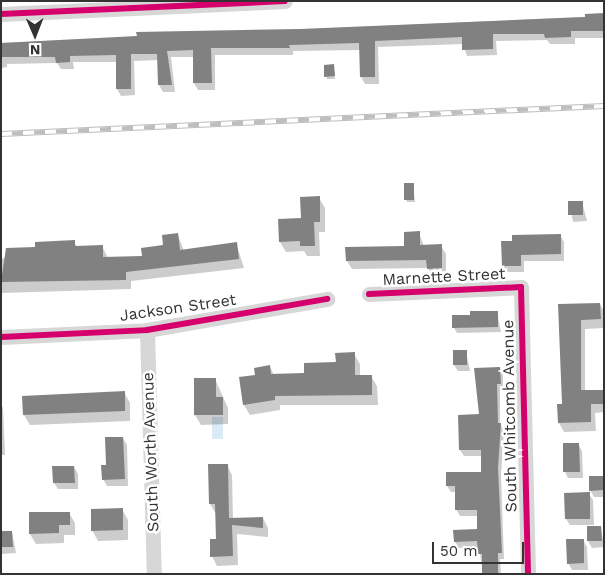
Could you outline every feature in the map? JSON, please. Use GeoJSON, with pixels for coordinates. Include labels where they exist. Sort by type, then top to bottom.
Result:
{"type":"FeatureCollection","features":[{"type":"Feature","properties":{"kind":"street"},"geometry":{"type":"LineString","coordinates":[[1,14],[91,6],[286,1]]}},
{"type":"Feature","properties":{"kind":"street","name":"Marnette Street"},"geometry":{"type":"LineString","coordinates":[[369,294],[521,287]]}},
{"type":"Feature","properties":{"kind":"street","name":"South Whitcomb Avenue"},"geometry":{"type":"LineString","coordinates":[[521,287],[528,574]]}},
{"type":"Feature","properties":{"kind":"street","name":"Jackson Street"},"geometry":{"type":"LineString","coordinates":[[1,337],[147,330],[327,299]]}},
{"type":"Feature","properties":{"kind":"street","name":"South Worth Avenue"},"geometry":{"type":"LineString","coordinates":[[147,330],[154,574]]}},
{"type":"Feature","properties":{"kind":"shaded area"},"geometry":{"type":"Polygon","coordinates":[[[212,417],[223,417],[223,439],[212,439],[212,417]]]}},
{"type":"Feature","properties":{"kind":"building"},"geometry":{"type":"Polygon","coordinates":[[[604,13],[604,31],[571,31],[571,37],[545,38],[544,34],[493,34],[493,49],[462,50],[462,37],[375,41],[375,77],[360,77],[359,43],[289,45],[290,48],[211,48],[212,83],[193,83],[193,50],[167,51],[172,85],[158,85],[157,54],[131,54],[131,89],[116,89],[116,55],[70,56],[70,62],[56,63],[55,57],[1,57],[1,43],[137,36],[136,32],[300,29],[585,17],[585,14],[604,13]]]}},
{"type":"Feature","properties":{"kind":"building"},"geometry":{"type":"Polygon","coordinates":[[[334,64],[335,76],[324,77],[324,65],[334,64]]]}},
{"type":"Feature","properties":{"kind":"building"},"geometry":{"type":"Polygon","coordinates":[[[404,183],[414,183],[414,200],[404,200],[404,183]]]}},
{"type":"Feature","properties":{"kind":"building"},"geometry":{"type":"Polygon","coordinates":[[[320,196],[320,222],[314,222],[315,246],[300,246],[300,241],[279,242],[278,219],[301,218],[300,197],[320,196]]]}},
{"type":"Feature","properties":{"kind":"building"},"geometry":{"type":"Polygon","coordinates":[[[568,201],[583,201],[583,215],[568,215],[568,201]]]}},
{"type":"Feature","properties":{"kind":"building"},"geometry":{"type":"Polygon","coordinates":[[[420,231],[420,245],[442,244],[442,268],[427,269],[426,260],[346,261],[345,247],[404,246],[404,232],[420,231]]]}},
{"type":"Feature","properties":{"kind":"building"},"geometry":{"type":"Polygon","coordinates":[[[178,233],[180,250],[237,242],[239,259],[126,272],[126,280],[1,282],[6,248],[35,247],[35,242],[75,240],[75,246],[103,245],[103,257],[142,256],[141,248],[163,245],[162,235],[178,233]]]}},
{"type":"Feature","properties":{"kind":"building"},"geometry":{"type":"Polygon","coordinates":[[[561,234],[561,254],[521,255],[521,266],[502,266],[501,241],[512,241],[512,235],[561,234]]]}},
{"type":"Feature","properties":{"kind":"building"},"geometry":{"type":"Polygon","coordinates":[[[600,303],[601,319],[581,320],[581,390],[604,390],[604,404],[591,404],[591,422],[558,423],[557,404],[562,404],[558,304],[600,303]]]}},
{"type":"Feature","properties":{"kind":"building"},"geometry":{"type":"Polygon","coordinates":[[[470,311],[498,311],[498,327],[452,328],[452,315],[470,315],[470,311]]]}},
{"type":"Feature","properties":{"kind":"building"},"geometry":{"type":"Polygon","coordinates":[[[453,350],[467,350],[467,365],[453,365],[453,350]]]}},
{"type":"Feature","properties":{"kind":"building"},"geometry":{"type":"Polygon","coordinates":[[[355,352],[355,375],[372,375],[372,395],[275,396],[275,400],[243,405],[239,377],[255,375],[254,368],[270,365],[271,374],[304,373],[304,363],[336,362],[335,353],[355,352]]]}},
{"type":"Feature","properties":{"kind":"building"},"geometry":{"type":"Polygon","coordinates":[[[500,367],[501,384],[497,384],[498,423],[501,423],[498,468],[502,553],[498,553],[498,574],[482,574],[482,554],[478,554],[477,541],[454,542],[453,530],[477,529],[477,510],[455,510],[455,486],[446,486],[446,472],[481,472],[481,450],[459,450],[458,415],[479,414],[474,368],[500,367]]]}},
{"type":"Feature","properties":{"kind":"building"},"geometry":{"type":"Polygon","coordinates":[[[194,378],[216,378],[216,397],[223,397],[223,415],[194,415],[194,378]]]}},
{"type":"Feature","properties":{"kind":"building"},"geometry":{"type":"Polygon","coordinates":[[[125,391],[125,411],[23,415],[22,396],[125,391]]]}},
{"type":"Feature","properties":{"kind":"building"},"geometry":{"type":"Polygon","coordinates":[[[105,437],[123,437],[125,479],[102,480],[101,465],[106,465],[105,437]]]}},
{"type":"Feature","properties":{"kind":"building"},"geometry":{"type":"Polygon","coordinates":[[[563,443],[579,443],[580,472],[563,472],[563,443]]]}},
{"type":"Feature","properties":{"kind":"building"},"geometry":{"type":"Polygon","coordinates":[[[208,464],[228,464],[229,518],[263,517],[263,528],[232,525],[233,556],[210,557],[210,539],[216,539],[215,504],[209,504],[208,464]]]}},
{"type":"Feature","properties":{"kind":"building"},"geometry":{"type":"Polygon","coordinates":[[[52,466],[74,466],[75,483],[53,483],[52,466]]]}},
{"type":"Feature","properties":{"kind":"building"},"geometry":{"type":"Polygon","coordinates":[[[589,476],[603,476],[604,490],[589,491],[589,476]]]}},
{"type":"Feature","properties":{"kind":"building"},"geometry":{"type":"Polygon","coordinates":[[[590,492],[590,519],[565,519],[564,493],[590,492]]]}},
{"type":"Feature","properties":{"kind":"building"},"geometry":{"type":"Polygon","coordinates":[[[123,508],[123,530],[91,531],[91,509],[123,508]]]}},
{"type":"Feature","properties":{"kind":"building"},"geometry":{"type":"Polygon","coordinates":[[[29,512],[70,512],[70,525],[59,525],[59,533],[29,534],[29,512]]]}},
{"type":"Feature","properties":{"kind":"building"},"geometry":{"type":"Polygon","coordinates":[[[587,526],[601,526],[602,541],[587,541],[587,526]]]}},
{"type":"Feature","properties":{"kind":"building"},"geometry":{"type":"Polygon","coordinates":[[[1,531],[12,531],[13,547],[1,547],[1,531]]]}},
{"type":"Feature","properties":{"kind":"building"},"geometry":{"type":"Polygon","coordinates":[[[566,539],[584,539],[584,563],[567,564],[566,539]]]}},
{"type":"Feature","properties":{"kind":"railway"},"geometry":{"type":"LineString","coordinates":[[1,134],[604,106]]}},
{"type":"Feature","properties":{"kind":"cycle path"},"geometry":{"type":"LineString","coordinates":[[1,14],[285,1]]}},
{"type":"Feature","properties":{"kind":"cycle path"},"geometry":{"type":"LineString","coordinates":[[369,294],[521,287],[528,574]]}},
{"type":"Feature","properties":{"kind":"cycle path"},"geometry":{"type":"LineString","coordinates":[[1,337],[147,330],[327,299]]}}]}
